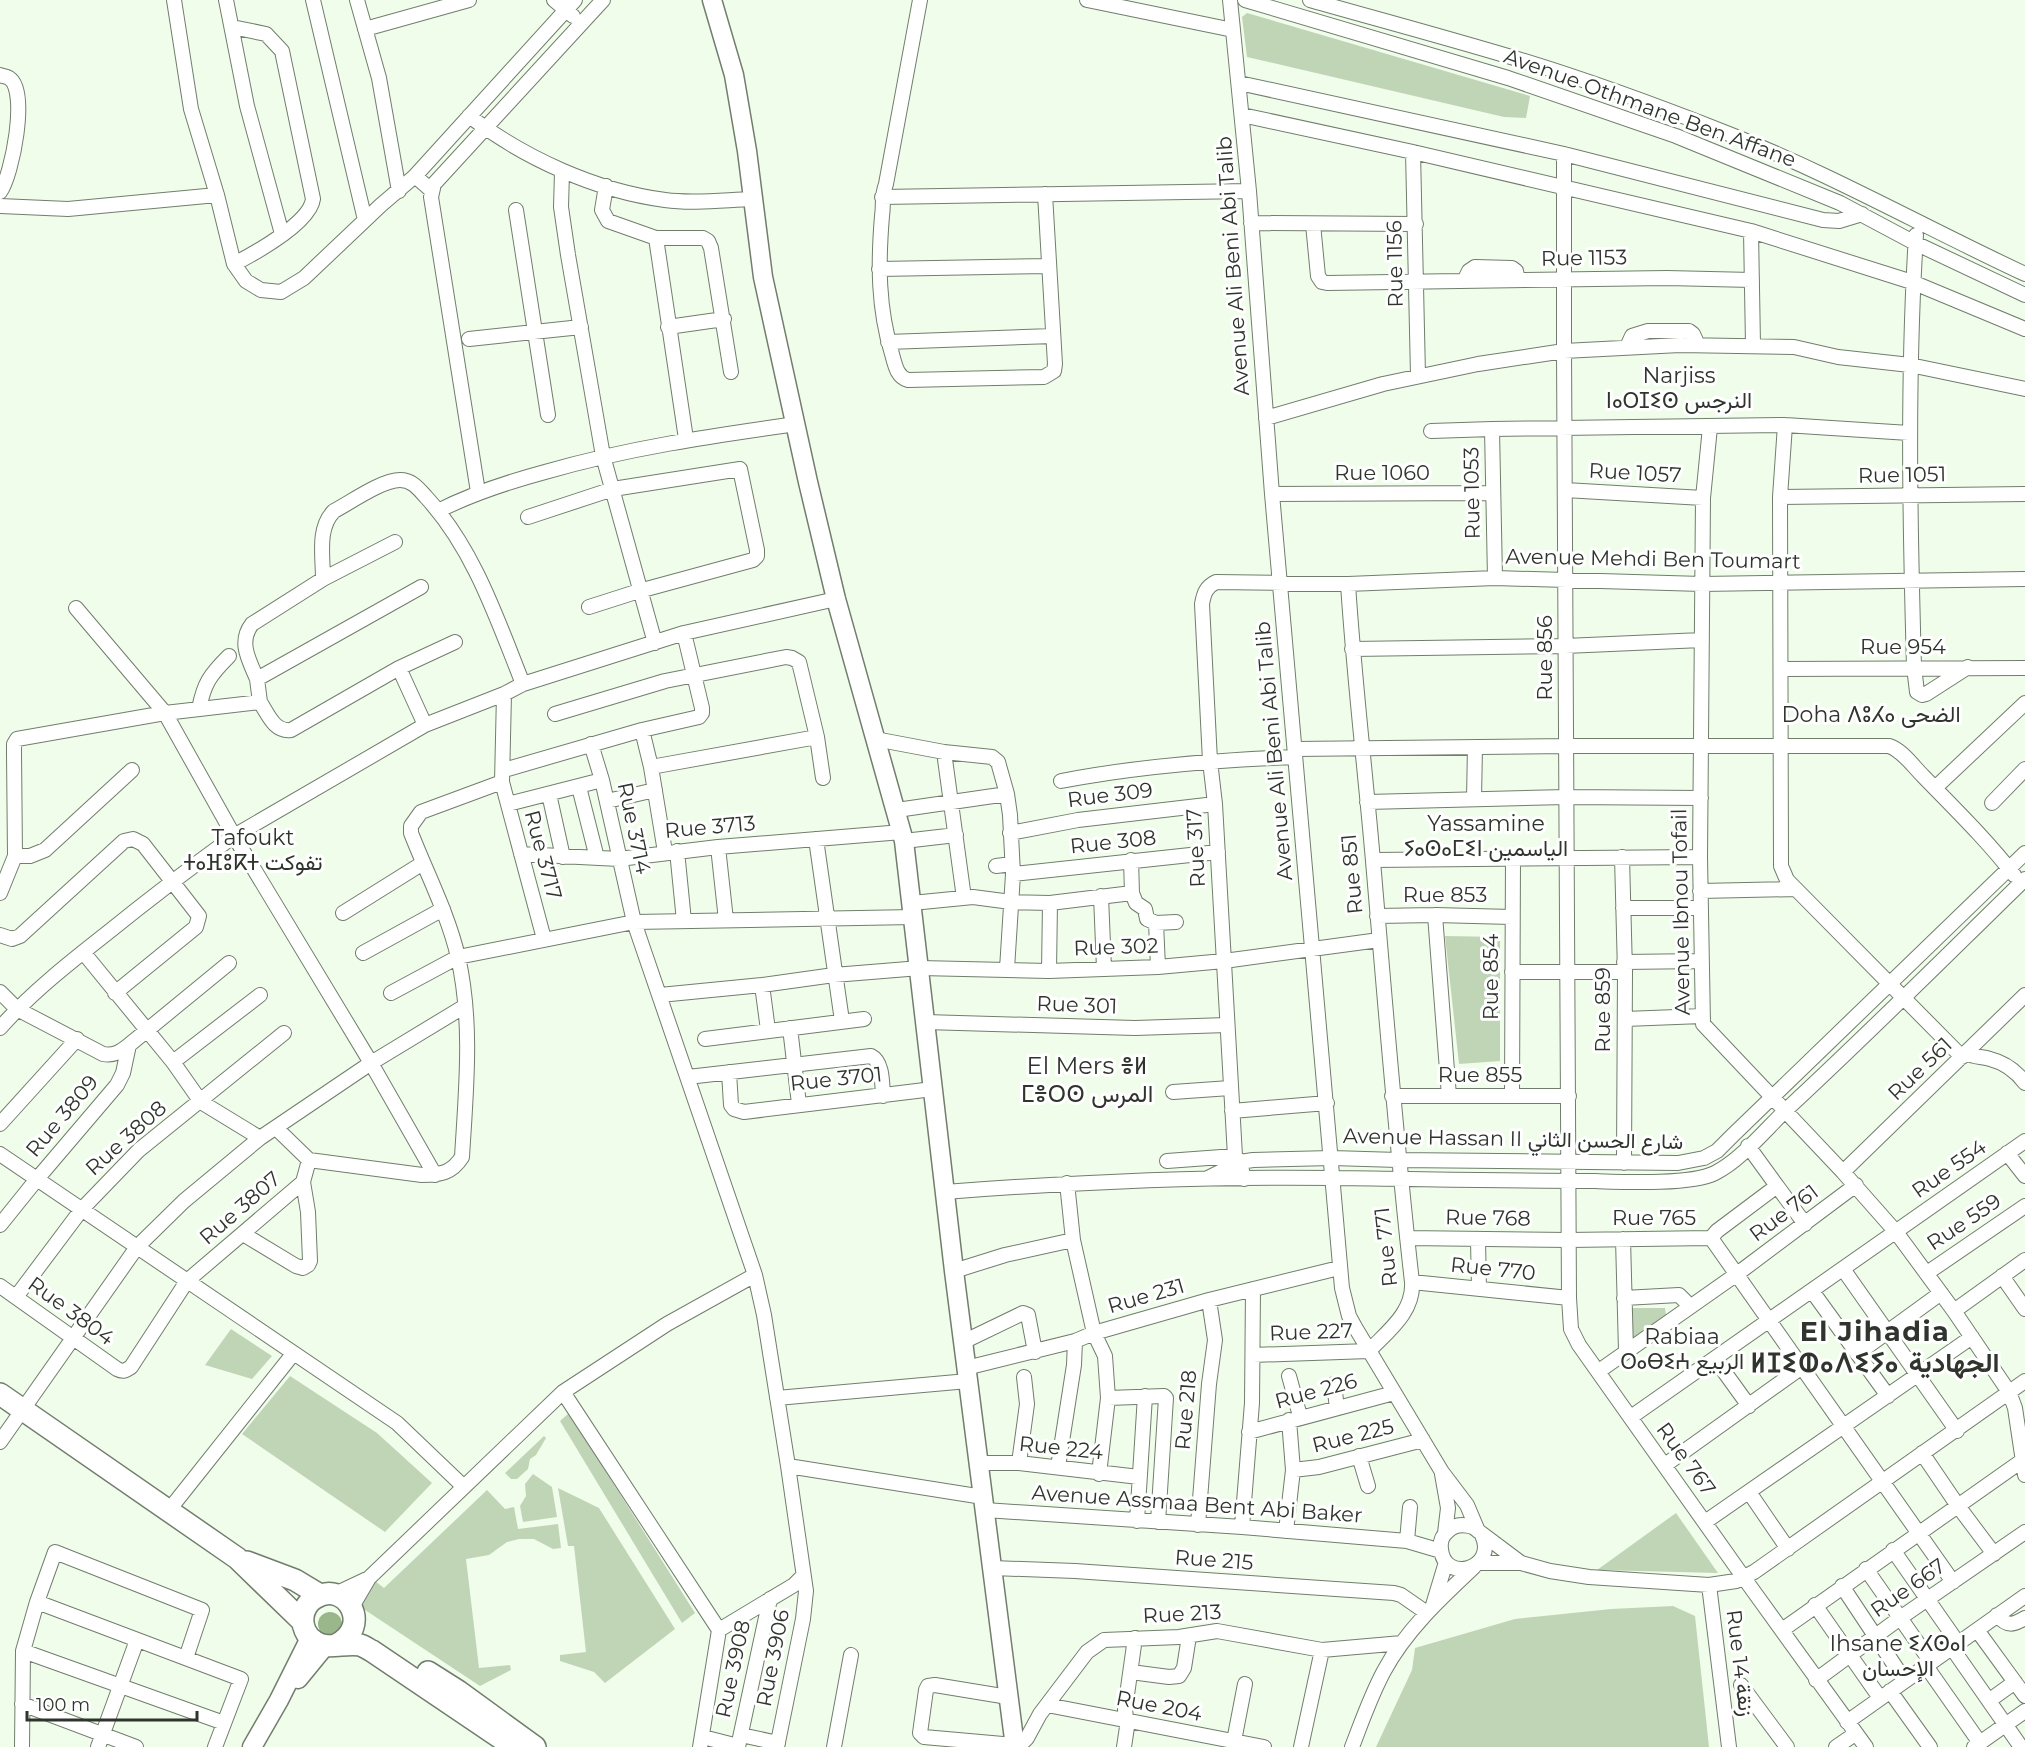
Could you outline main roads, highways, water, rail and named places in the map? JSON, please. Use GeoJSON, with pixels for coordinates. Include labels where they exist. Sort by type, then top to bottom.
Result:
{"type":"FeatureCollection","features":[{"type":"Feature","properties":{"kind":"main road"},"geometry":{"type":"LineString","coordinates":[[0,1394],[237,1558],[318,1637],[362,1645],[514,1747]]}},
{"type":"Feature","properties":{"kind":"main road"},"geometry":{"type":"LineString","coordinates":[[237,1558],[295,1580],[340,1603],[379,1642],[458,1691],[535,1747]]}},
{"type":"Feature","properties":{"kind":"main road"},"geometry":{"type":"LineString","coordinates":[[318,1637],[345,1641],[351,1634],[355,1625],[340,1603]]}},
{"type":"Feature","properties":{"kind":"main road"},"geometry":{"type":"LineString","coordinates":[[318,1637],[307,1606],[340,1603]]}},
{"type":"Feature","properties":{"kind":"district","name":"Narjiss ⵏⴰⵔⵊⵉⵙ النرجس"},"geometry":{"type":"Point","coordinates":[1679,388]}},
{"type":"Feature","properties":{"kind":"district","name":"Doha ⴷⵓⵃⴰ الضحى"},"geometry":{"type":"Point","coordinates":[1871,714]}},
{"type":"Feature","properties":{"kind":"district","name":"Yassamine ⵢⴰⵙⴰⵎⵉⵏ الياسمين"},"geometry":{"type":"Point","coordinates":[1486,836]}},
{"type":"Feature","properties":{"kind":"district","name":"Tafoukt ⵜⴰⴼⵓⴽⵜ تفوكت"},"geometry":{"type":"Point","coordinates":[253,850]}},
{"type":"Feature","properties":{"kind":"district","name":"El Mers ⴻⵍ ⵎⴻⵔⵙ المرس"},"geometry":{"type":"Point","coordinates":[1087,1080]}},
{"type":"Feature","properties":{"kind":"district","name":"Rabiaa ⵔⴰⴱⵉⵄ الربيع"},"geometry":{"type":"Point","coordinates":[1682,1348]}},
{"type":"Feature","properties":{"kind":"district","name":"El Jihadia ⵍⵊⵉⵀⴰⴷⵉⵢⴰ الجهادية"},"geometry":{"type":"Point","coordinates":[1875,1348]}},
{"type":"Feature","properties":{"kind":"district","name":"Ihsane ⵉⵃⵙⴰⵏ الإحسان"},"geometry":{"type":"Point","coordinates":[1898,1656]}}]}
